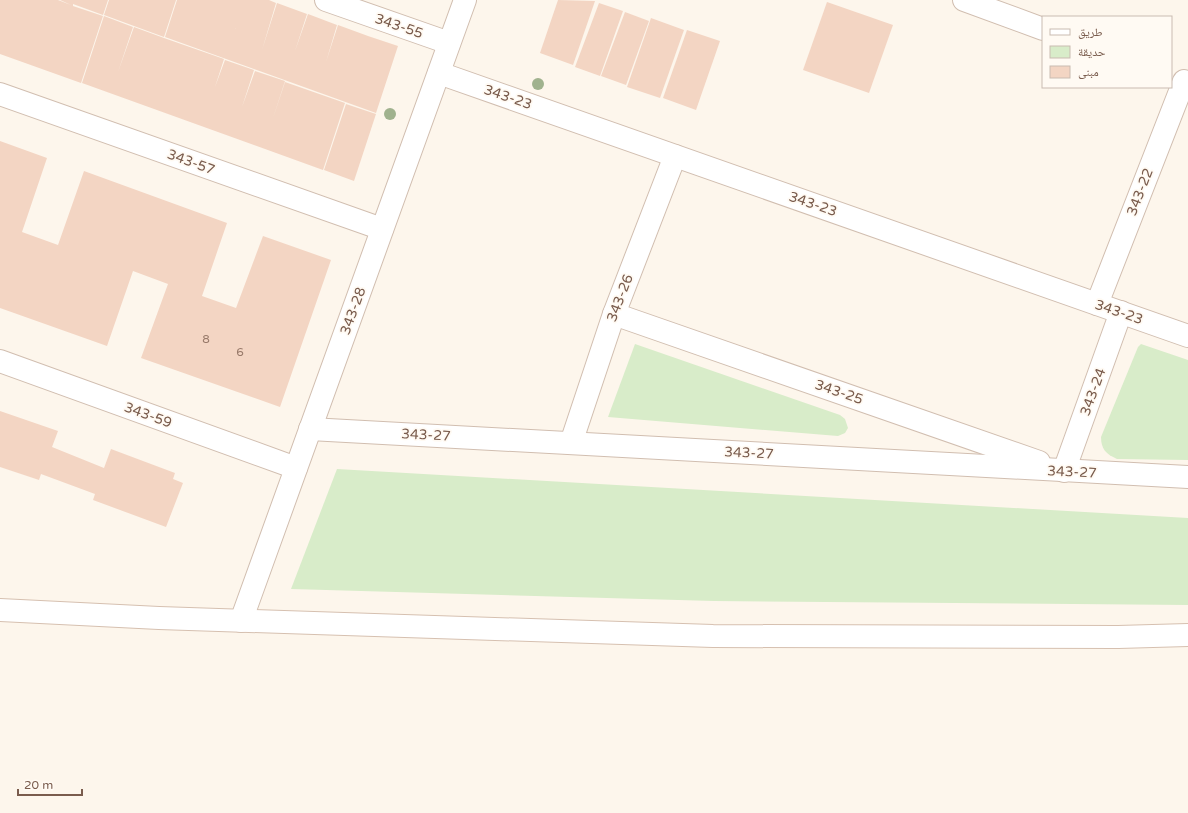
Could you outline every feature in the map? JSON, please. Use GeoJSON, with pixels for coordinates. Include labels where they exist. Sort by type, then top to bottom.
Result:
{"type":"FeatureCollection","features":[{"type":"Feature","properties":{"kind":"street","name":"343-55"},"geometry":{"type":"LineString","coordinates":[[326,0],[449,43]]}},
{"type":"Feature","properties":{"kind":"street","name":"343-28"},"geometry":{"type":"LineString","coordinates":[[241,621],[465,0]]}},
{"type":"Feature","properties":{"kind":"street"},"geometry":{"type":"LineString","coordinates":[[964,0],[1042,29]]}},
{"type":"Feature","properties":{"kind":"street","name":"343-23"},"geometry":{"type":"LineString","coordinates":[[439,73],[1188,336]]}},
{"type":"Feature","properties":{"kind":"street","name":"343-22"},"geometry":{"type":"LineString","coordinates":[[1096,304],[1181,80]]}},
{"type":"Feature","properties":{"kind":"street","name":"343-57"},"geometry":{"type":"LineString","coordinates":[[0,94],[382,230]]}},
{"type":"Feature","properties":{"kind":"street","name":"343-26"},"geometry":{"type":"LineString","coordinates":[[571,442],[614,314],[675,156]]}},
{"type":"Feature","properties":{"kind":"street","name":"343-24"},"geometry":{"type":"LineString","coordinates":[[1064,471],[1121,312]]}},
{"type":"Feature","properties":{"kind":"street","name":"343-25"},"geometry":{"type":"LineString","coordinates":[[614,314],[1064,471]]}},
{"type":"Feature","properties":{"kind":"street","name":"343-59"},"geometry":{"type":"LineString","coordinates":[[0,361],[296,468]]}},
{"type":"Feature","properties":{"kind":"street","name":"343-27"},"geometry":{"type":"LineString","coordinates":[[310,429],[571,442],[1188,477]]}},
{"type":"Feature","properties":{"kind":"street"},"geometry":{"type":"LineString","coordinates":[[0,610],[241,621],[713,636],[1188,636]]}},
{"type":"Feature","properties":{"kind":"green space"},"geometry":{"type":"Polygon","coordinates":[[[635,344],[840,415],[845,419],[848,428],[845,433],[838,436],[608,417],[635,344]]]}},
{"type":"Feature","properties":{"kind":"green space"},"geometry":{"type":"Polygon","coordinates":[[[1141,344],[1188,360],[1188,460],[1117,459],[1107,453],[1103,448],[1101,437],[1138,347],[1141,344]]]}},
{"type":"Feature","properties":{"kind":"green space"},"geometry":{"type":"Polygon","coordinates":[[[337,469],[1188,518],[1188,605],[714,601],[291,589],[337,469]]]}},
{"type":"Feature","properties":{"kind":"building"},"geometry":{"type":"Polygon","coordinates":[[[0,0],[58,0],[71,5],[60,0],[108,0],[103,15],[73,4],[73,6],[103,16],[81,83],[0,54],[0,0]]]}},
{"type":"Feature","properties":{"kind":"building"},"geometry":{"type":"Polygon","coordinates":[[[109,0],[176,0],[164,37],[104,15],[109,0]]]}},
{"type":"Feature","properties":{"kind":"building"},"geometry":{"type":"Polygon","coordinates":[[[177,0],[269,0],[276,3],[262,50],[277,3],[307,14],[295,51],[308,14],[337,25],[326,62],[338,25],[398,46],[376,113],[165,37],[177,0]]]}},
{"type":"Feature","properties":{"kind":"building"},"geometry":{"type":"Polygon","coordinates":[[[558,0],[595,1],[573,65],[540,53],[558,0]]]}},
{"type":"Feature","properties":{"kind":"building"},"geometry":{"type":"Polygon","coordinates":[[[827,2],[893,25],[869,93],[803,70],[827,2]]]}},
{"type":"Feature","properties":{"kind":"building"},"geometry":{"type":"Polygon","coordinates":[[[599,3],[623,11],[600,76],[575,67],[599,3]]]}},
{"type":"Feature","properties":{"kind":"building"},"geometry":{"type":"Polygon","coordinates":[[[625,12],[649,21],[626,85],[601,76],[625,12]]]}},
{"type":"Feature","properties":{"kind":"building"},"geometry":{"type":"Polygon","coordinates":[[[104,16],[133,27],[118,72],[134,27],[224,59],[215,87],[225,60],[254,70],[242,107],[255,71],[285,81],[273,118],[285,82],[345,103],[323,170],[82,83],[104,16]]]}},
{"type":"Feature","properties":{"kind":"building"},"geometry":{"type":"Polygon","coordinates":[[[651,18],[684,30],[660,98],[627,87],[651,18]]]}},
{"type":"Feature","properties":{"kind":"building"},"geometry":{"type":"Polygon","coordinates":[[[687,30],[720,41],[696,110],[663,98],[687,30]]]}},
{"type":"Feature","properties":{"kind":"building"},"geometry":{"type":"Polygon","coordinates":[[[346,104],[376,114],[354,181],[324,170],[346,104]]]}},
{"type":"Feature","properties":{"kind":"building"},"geometry":{"type":"Polygon","coordinates":[[[0,141],[47,158],[22,232],[58,245],[84,171],[227,223],[202,296],[236,308],[263,236],[331,260],[280,407],[141,358],[168,284],[133,271],[107,346],[0,308],[0,141]]]}},
{"type":"Feature","properties":{"kind":"building"},"geometry":{"type":"Polygon","coordinates":[[[0,411],[58,431],[52,447],[104,468],[111,449],[175,473],[173,479],[183,483],[166,527],[93,500],[95,494],[41,474],[39,480],[0,467],[0,411]]]}}]}
